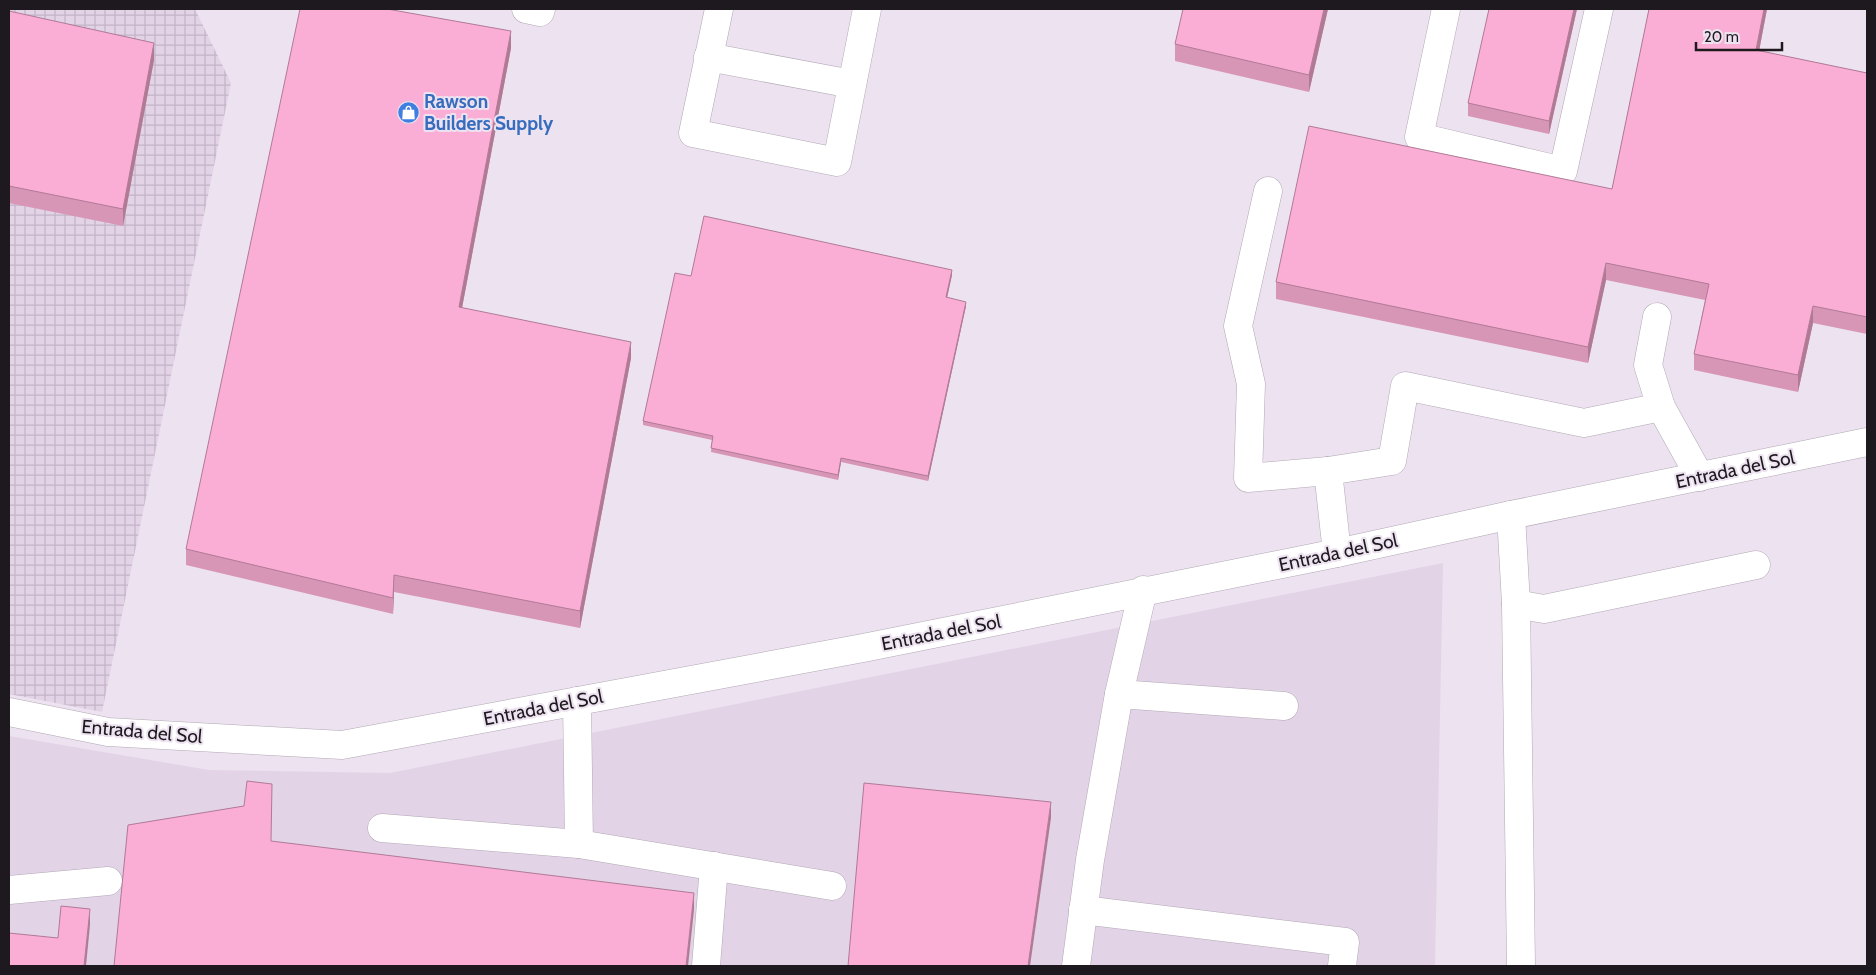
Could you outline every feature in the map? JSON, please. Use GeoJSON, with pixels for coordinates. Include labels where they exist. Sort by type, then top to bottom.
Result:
{"type":"FeatureCollection","features":[{"type":"Feature","properties":{"kind":"street"},"geometry":{"type":"LineString","coordinates":[[526,9],[540,12],[541,9]]}},
{"type":"Feature","properties":{"kind":"street"},"geometry":{"type":"LineString","coordinates":[[718,9],[693,132],[837,162],[867,9]]}},
{"type":"Feature","properties":{"kind":"street"},"geometry":{"type":"LineString","coordinates":[[1446,9],[1419,137],[1563,171],[1599,9]]}},
{"type":"Feature","properties":{"kind":"street"},"geometry":{"type":"LineString","coordinates":[[708,57],[852,84]]}},
{"type":"Feature","properties":{"kind":"street"},"geometry":{"type":"LineString","coordinates":[[1268,191],[1238,326],[1251,384],[1248,478],[1328,471],[1392,461],[1405,386],[1584,423],[1662,408]]}},
{"type":"Feature","properties":{"kind":"street"},"geometry":{"type":"LineString","coordinates":[[1657,317],[1648,365],[1662,408],[1700,477]]}},
{"type":"Feature","properties":{"kind":"street","name":"Entrada del Sol"},"geometry":{"type":"LineString","coordinates":[[9,712],[108,732],[342,745],[863,648],[1143,590],[1337,553],[1867,442]]}},
{"type":"Feature","properties":{"kind":"street"},"geometry":{"type":"LineString","coordinates":[[1328,471],[1337,553]]}},
{"type":"Feature","properties":{"kind":"street"},"geometry":{"type":"LineString","coordinates":[[1512,515],[1516,604],[1520,966]]}},
{"type":"Feature","properties":{"kind":"street"},"geometry":{"type":"LineString","coordinates":[[1516,604],[1544,609],[1756,566]]}},
{"type":"Feature","properties":{"kind":"street"},"geometry":{"type":"LineString","coordinates":[[1076,966],[1090,860],[1119,694],[1143,590]]}},
{"type":"Feature","properties":{"kind":"street"},"geometry":{"type":"LineString","coordinates":[[1119,694],[1284,706]]}},
{"type":"Feature","properties":{"kind":"street"},"geometry":{"type":"LineString","coordinates":[[577,701],[578,844]]}},
{"type":"Feature","properties":{"kind":"street"},"geometry":{"type":"LineString","coordinates":[[382,828],[578,844],[832,886]]}},
{"type":"Feature","properties":{"kind":"street"},"geometry":{"type":"LineString","coordinates":[[706,966],[714,866]]}},
{"type":"Feature","properties":{"kind":"street"},"geometry":{"type":"LineString","coordinates":[[9,890],[108,881]]}},
{"type":"Feature","properties":{"kind":"street"},"geometry":{"type":"LineString","coordinates":[[1083,910],[1345,942],[1342,966]]}},
{"type":"Feature","properties":{"kind":"shaded area"},"geometry":{"type":"Polygon","coordinates":[[[9,9],[195,9],[231,83],[102,712],[9,694],[9,9]]]}},
{"type":"Feature","properties":{"kind":"shaded area"},"geometry":{"type":"Polygon","coordinates":[[[1443,563],[1435,966],[9,966],[9,736],[209,770],[390,773],[1443,563]]]}},
{"type":"Feature","properties":{"kind":"building"},"geometry":{"type":"Polygon","coordinates":[[[300,9],[387,9],[511,31],[459,307],[631,342],[580,611],[394,575],[393,598],[186,549],[300,9]]]}},
{"type":"Feature","properties":{"kind":"building"},"geometry":{"type":"Polygon","coordinates":[[[1183,9],[1324,9],[1309,75],[1175,44],[1183,9]]]}},
{"type":"Feature","properties":{"kind":"building"},"geometry":{"type":"Polygon","coordinates":[[[1489,9],[1574,9],[1549,121],[1468,103],[1489,9]]]}},
{"type":"Feature","properties":{"kind":"building"},"geometry":{"type":"Polygon","coordinates":[[[1649,9],[1764,9],[1756,50],[1867,73],[1867,317],[1813,306],[1798,375],[1694,354],[1709,284],[1606,263],[1588,347],[1276,282],[1309,126],[1612,189],[1649,9]]]}},
{"type":"Feature","properties":{"kind":"building"},"geometry":{"type":"Polygon","coordinates":[[[9,11],[154,43],[123,209],[9,186],[9,11]]]}},
{"type":"Feature","properties":{"kind":"building"},"geometry":{"type":"Polygon","coordinates":[[[704,216],[952,270],[946,297],[966,302],[928,476],[841,458],[838,475],[711,448],[713,436],[643,421],[675,273],[691,276],[704,216]]]}},
{"type":"Feature","properties":{"kind":"building"},"geometry":{"type":"Polygon","coordinates":[[[247,781],[272,784],[271,841],[694,893],[686,966],[114,966],[128,825],[244,806],[247,781]]]}},
{"type":"Feature","properties":{"kind":"building"},"geometry":{"type":"Polygon","coordinates":[[[864,783],[1051,802],[1028,966],[848,966],[864,783]]]}},
{"type":"Feature","properties":{"kind":"building"},"geometry":{"type":"Polygon","coordinates":[[[61,906],[90,909],[84,966],[9,966],[9,933],[58,938],[61,906]]]}},
{"type":"Feature","properties":{"kind":"place","name":"Rawson Builders Supply"},"geometry":{"type":"Point","coordinates":[408,112]}}]}
